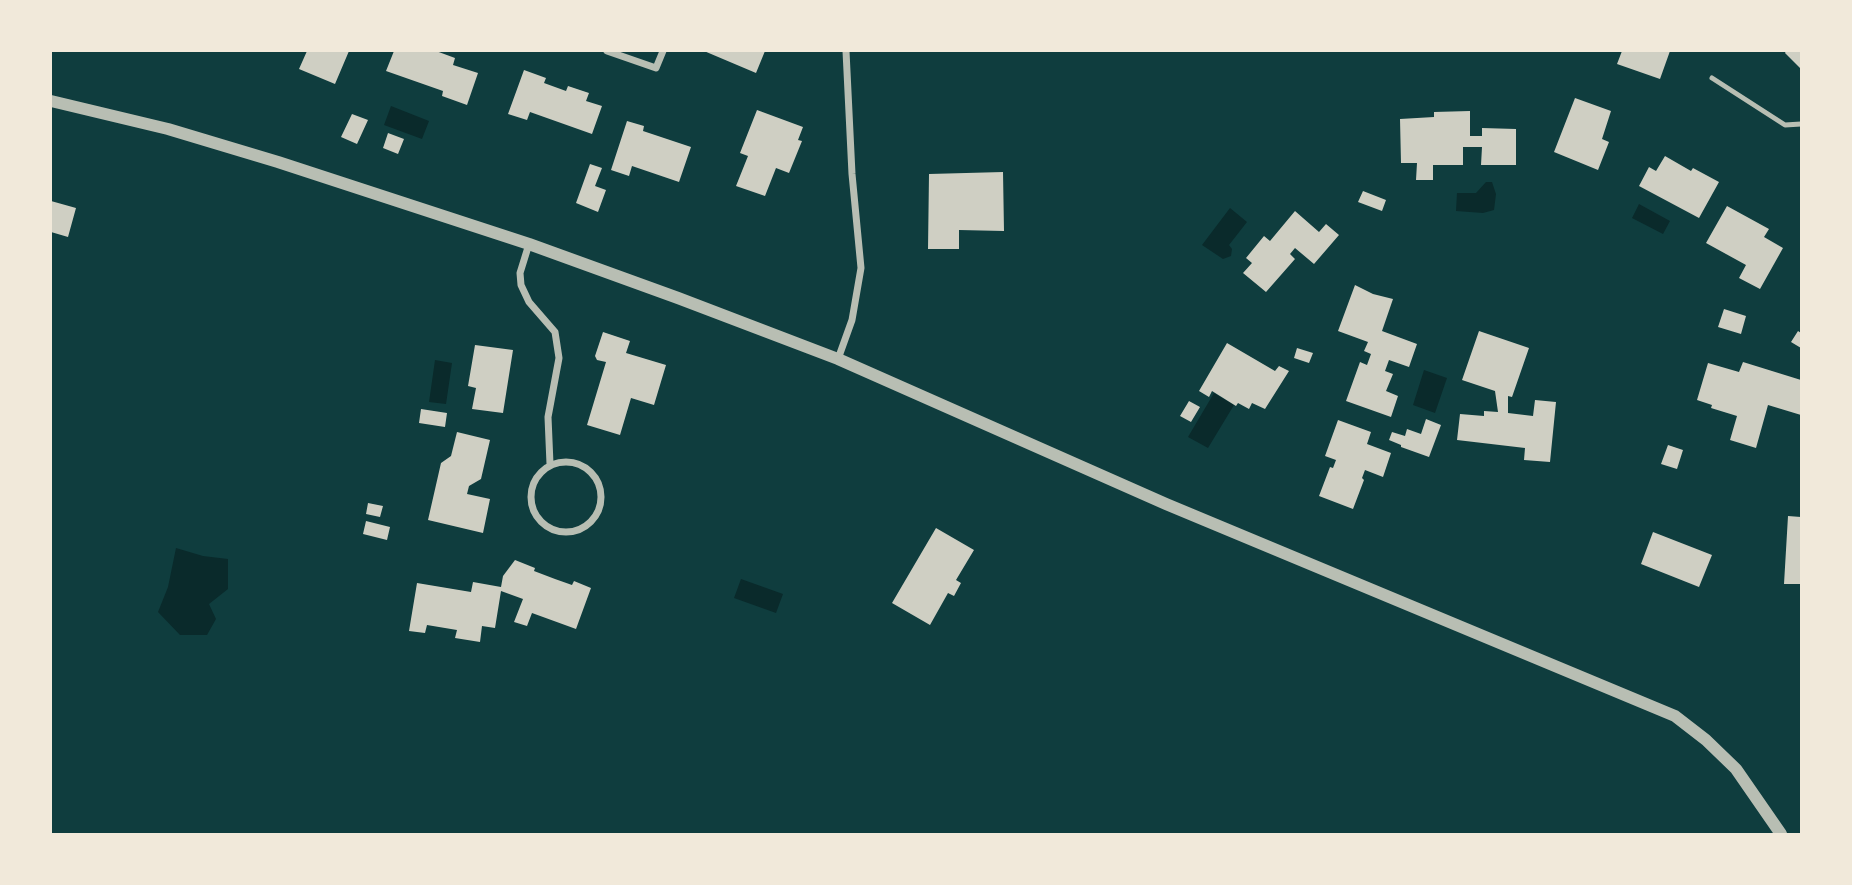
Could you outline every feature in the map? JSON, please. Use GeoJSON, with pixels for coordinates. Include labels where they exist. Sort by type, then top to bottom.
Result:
{"type":"FeatureCollection","features":[{"type":"Feature","properties":{"kind":"street"},"geometry":{"type":"LineString","coordinates":[[607,51],[656,68],[663,51]]}},
{"type":"Feature","properties":{"kind":"street"},"geometry":{"type":"LineString","coordinates":[[838,359],[852,320],[861,268],[852,174],[846,51]]}},
{"type":"Feature","properties":{"kind":"street"},"geometry":{"type":"LineString","coordinates":[[51,102],[168,129],[529,244],[838,359],[1166,503],[1675,716],[1706,740],[1736,769],[1781,834]]}},
{"type":"Feature","properties":{"kind":"street"},"geometry":{"type":"LineString","coordinates":[[529,244],[520,273],[521,285],[529,302],[555,332],[559,358],[548,417],[550,464],[536,477],[530,494],[534,512],[546,526],[564,533],[582,529],[596,517],[602,499],[599,481],[587,467],[569,461],[550,464]]}},
{"type":"Feature","properties":{"kind":"lane"},"geometry":{"type":"LineString","coordinates":[[1712,78],[1786,125],[1801,124]]}},
{"type":"Feature","properties":{"kind":"water"},"geometry":{"type":"Polygon","coordinates":[[[391,106],[429,121],[422,139],[384,125],[391,106]]]}},
{"type":"Feature","properties":{"kind":"water"},"geometry":{"type":"Polygon","coordinates":[[[1486,182],[1492,182],[1496,194],[1494,210],[1483,213],[1456,211],[1457,193],[1476,193],[1486,182]]]}},
{"type":"Feature","properties":{"kind":"water"},"geometry":{"type":"Polygon","coordinates":[[[1639,204],[1670,221],[1663,234],[1632,218],[1639,204]]]}},
{"type":"Feature","properties":{"kind":"water"},"geometry":{"type":"Polygon","coordinates":[[[1230,208],[1247,222],[1229,245],[1232,249],[1231,256],[1223,259],[1202,245],[1230,208]]]}},
{"type":"Feature","properties":{"kind":"water"},"geometry":{"type":"Polygon","coordinates":[[[435,360],[452,363],[446,404],[429,402],[435,360]]]}},
{"type":"Feature","properties":{"kind":"water"},"geometry":{"type":"Polygon","coordinates":[[[1424,370],[1447,378],[1435,413],[1413,405],[1424,370]]]}},
{"type":"Feature","properties":{"kind":"water"},"geometry":{"type":"Polygon","coordinates":[[[1214,393],[1234,405],[1208,448],[1188,437],[1214,393]]]}},
{"type":"Feature","properties":{"kind":"water"},"geometry":{"type":"Polygon","coordinates":[[[176,548],[203,556],[228,559],[228,589],[209,604],[216,619],[207,635],[180,635],[158,612],[168,587],[176,548]]]}},
{"type":"Feature","properties":{"kind":"water"},"geometry":{"type":"Polygon","coordinates":[[[741,579],[783,594],[776,613],[734,598],[741,579]]]}},
{"type":"Feature","properties":{"kind":"building"},"geometry":{"type":"Polygon","coordinates":[[[307,51],[349,51],[335,84],[299,69],[307,51]]]}},
{"type":"Feature","properties":{"kind":"building"},"geometry":{"type":"Polygon","coordinates":[[[394,51],[436,51],[455,58],[453,65],[478,73],[467,105],[442,96],[443,91],[386,71],[394,51]]]}},
{"type":"Feature","properties":{"kind":"building"},"geometry":{"type":"Polygon","coordinates":[[[704,51],[765,51],[756,73],[704,51]]]}},
{"type":"Feature","properties":{"kind":"building"},"geometry":{"type":"Polygon","coordinates":[[[1622,51],[1670,51],[1660,79],[1617,64],[1622,51]]]}},
{"type":"Feature","properties":{"kind":"building"},"geometry":{"type":"Polygon","coordinates":[[[1801,51],[1801,69],[1785,53],[1801,51]]]}},
{"type":"Feature","properties":{"kind":"building"},"geometry":{"type":"Polygon","coordinates":[[[524,70],[546,78],[544,83],[566,91],[568,86],[589,93],[586,101],[602,106],[592,134],[530,112],[527,120],[508,114],[524,70]]]}},
{"type":"Feature","properties":{"kind":"building"},"geometry":{"type":"Polygon","coordinates":[[[1575,98],[1611,111],[1602,139],[1609,142],[1598,170],[1554,152],[1575,98]]]}},
{"type":"Feature","properties":{"kind":"building"},"geometry":{"type":"Polygon","coordinates":[[[757,110],[803,127],[798,140],[802,141],[789,173],[776,168],[765,196],[736,186],[748,156],[740,153],[757,110]]]}},
{"type":"Feature","properties":{"kind":"building"},"geometry":{"type":"Polygon","coordinates":[[[1470,111],[1470,136],[1482,136],[1482,128],[1516,129],[1516,165],[1481,165],[1482,147],[1463,147],[1463,165],[1433,165],[1433,180],[1416,180],[1417,163],[1401,163],[1400,119],[1434,117],[1434,112],[1470,111]]]}},
{"type":"Feature","properties":{"kind":"building"},"geometry":{"type":"Polygon","coordinates":[[[352,114],[368,120],[357,144],[341,137],[352,114]]]}},
{"type":"Feature","properties":{"kind":"building"},"geometry":{"type":"Polygon","coordinates":[[[627,121],[644,126],[643,131],[691,147],[679,182],[632,166],[629,176],[611,170],[627,121]]]}},
{"type":"Feature","properties":{"kind":"building"},"geometry":{"type":"Polygon","coordinates":[[[388,133],[404,139],[398,154],[383,148],[388,133]]]}},
{"type":"Feature","properties":{"kind":"building"},"geometry":{"type":"Polygon","coordinates":[[[1665,156],[1691,171],[1693,168],[1719,182],[1699,218],[1639,186],[1649,167],[1656,171],[1665,156]]]}},
{"type":"Feature","properties":{"kind":"building"},"geometry":{"type":"Polygon","coordinates":[[[590,164],[602,168],[595,186],[606,190],[598,212],[576,203],[590,164]]]}},
{"type":"Feature","properties":{"kind":"building"},"geometry":{"type":"Polygon","coordinates":[[[1003,172],[1004,231],[959,230],[959,249],[928,249],[929,174],[1003,172]]]}},
{"type":"Feature","properties":{"kind":"building"},"geometry":{"type":"Polygon","coordinates":[[[1363,191],[1386,200],[1382,211],[1358,202],[1363,191]]]}},
{"type":"Feature","properties":{"kind":"building"},"geometry":{"type":"Polygon","coordinates":[[[51,201],[76,208],[68,237],[51,232],[51,201]]]}},
{"type":"Feature","properties":{"kind":"building"},"geometry":{"type":"Polygon","coordinates":[[[1727,206],[1769,229],[1764,237],[1783,248],[1760,289],[1739,278],[1746,265],[1706,243],[1727,206]]]}},
{"type":"Feature","properties":{"kind":"building"},"geometry":{"type":"Polygon","coordinates":[[[1295,211],[1319,232],[1326,224],[1339,235],[1314,264],[1295,248],[1290,254],[1295,259],[1266,292],[1243,273],[1252,263],[1246,258],[1264,236],[1270,241],[1295,211]]]}},
{"type":"Feature","properties":{"kind":"building"},"geometry":{"type":"Polygon","coordinates":[[[1355,285],[1373,294],[1393,299],[1382,331],[1417,344],[1409,367],[1389,360],[1385,371],[1393,374],[1386,391],[1398,396],[1391,417],[1346,401],[1360,362],[1367,365],[1371,354],[1364,351],[1368,342],[1338,331],[1355,285]]]}},
{"type":"Feature","properties":{"kind":"building"},"geometry":{"type":"Polygon","coordinates":[[[1724,309],[1746,316],[1741,334],[1718,327],[1724,309]]]}},
{"type":"Feature","properties":{"kind":"building"},"geometry":{"type":"Polygon","coordinates":[[[1479,331],[1529,348],[1512,397],[1508,396],[1508,413],[1533,416],[1535,400],[1556,402],[1550,462],[1524,460],[1525,448],[1457,440],[1460,414],[1484,416],[1484,411],[1498,412],[1495,391],[1462,380],[1479,331]]]}},
{"type":"Feature","properties":{"kind":"building"},"geometry":{"type":"Polygon","coordinates":[[[1798,331],[1801,333],[1801,348],[1791,342],[1798,331]]]}},
{"type":"Feature","properties":{"kind":"building"},"geometry":{"type":"Polygon","coordinates":[[[603,332],[630,341],[626,353],[666,365],[654,405],[631,398],[620,435],[587,425],[606,362],[597,360],[595,356],[603,332]]]}},
{"type":"Feature","properties":{"kind":"building"},"geometry":{"type":"Polygon","coordinates":[[[1227,343],[1275,371],[1279,366],[1289,371],[1265,409],[1252,403],[1249,409],[1238,403],[1236,406],[1212,391],[1209,397],[1199,391],[1227,343]]]}},
{"type":"Feature","properties":{"kind":"building"},"geometry":{"type":"Polygon","coordinates":[[[475,345],[513,350],[503,413],[472,409],[476,388],[468,386],[475,345]]]}},
{"type":"Feature","properties":{"kind":"building"},"geometry":{"type":"Polygon","coordinates":[[[1297,348],[1313,353],[1309,363],[1294,358],[1297,348]]]}},
{"type":"Feature","properties":{"kind":"building"},"geometry":{"type":"Polygon","coordinates":[[[1743,362],[1801,380],[1801,415],[1768,405],[1756,448],[1730,440],[1737,416],[1711,408],[1712,405],[1697,400],[1708,363],[1739,372],[1743,362]]]}},
{"type":"Feature","properties":{"kind":"building"},"geometry":{"type":"Polygon","coordinates":[[[1189,401],[1200,407],[1191,422],[1180,416],[1189,401]]]}},
{"type":"Feature","properties":{"kind":"building"},"geometry":{"type":"Polygon","coordinates":[[[421,409],[447,413],[445,427],[419,423],[421,409]]]}},
{"type":"Feature","properties":{"kind":"building"},"geometry":{"type":"Polygon","coordinates":[[[1426,419],[1441,425],[1429,457],[1389,440],[1392,432],[1405,436],[1407,429],[1421,434],[1426,419]]]}},
{"type":"Feature","properties":{"kind":"building"},"geometry":{"type":"Polygon","coordinates":[[[1338,420],[1371,432],[1367,444],[1391,453],[1383,477],[1365,470],[1353,509],[1319,496],[1330,467],[1333,468],[1336,460],[1325,456],[1338,420]]]}},
{"type":"Feature","properties":{"kind":"building"},"geometry":{"type":"Polygon","coordinates":[[[457,432],[490,440],[481,479],[469,486],[467,494],[490,499],[483,533],[428,520],[441,463],[451,456],[457,432]]]}},
{"type":"Feature","properties":{"kind":"building"},"geometry":{"type":"Polygon","coordinates":[[[1668,445],[1683,450],[1677,469],[1661,464],[1668,445]]]}},
{"type":"Feature","properties":{"kind":"building"},"geometry":{"type":"Polygon","coordinates":[[[368,503],[383,506],[380,517],[366,514],[368,503]]]}},
{"type":"Feature","properties":{"kind":"building"},"geometry":{"type":"Polygon","coordinates":[[[1788,516],[1801,517],[1801,584],[1784,584],[1788,516]]]}},
{"type":"Feature","properties":{"kind":"building"},"geometry":{"type":"Polygon","coordinates":[[[366,521],[390,527],[387,540],[363,534],[366,521]]]}},
{"type":"Feature","properties":{"kind":"building"},"geometry":{"type":"Polygon","coordinates":[[[936,528],[974,550],[956,580],[961,583],[954,596],[948,593],[930,625],[892,603],[936,528]]]}},
{"type":"Feature","properties":{"kind":"building"},"geometry":{"type":"Polygon","coordinates":[[[1653,532],[1712,555],[1699,587],[1641,564],[1653,532]]]}},
{"type":"Feature","properties":{"kind":"building"},"geometry":{"type":"Polygon","coordinates":[[[515,560],[555,579],[572,585],[574,581],[591,588],[576,629],[532,613],[527,626],[514,622],[523,599],[501,591],[495,628],[482,626],[480,642],[455,638],[457,630],[427,625],[425,633],[409,631],[417,583],[471,592],[473,582],[501,587],[503,576],[515,560]]]}}]}
